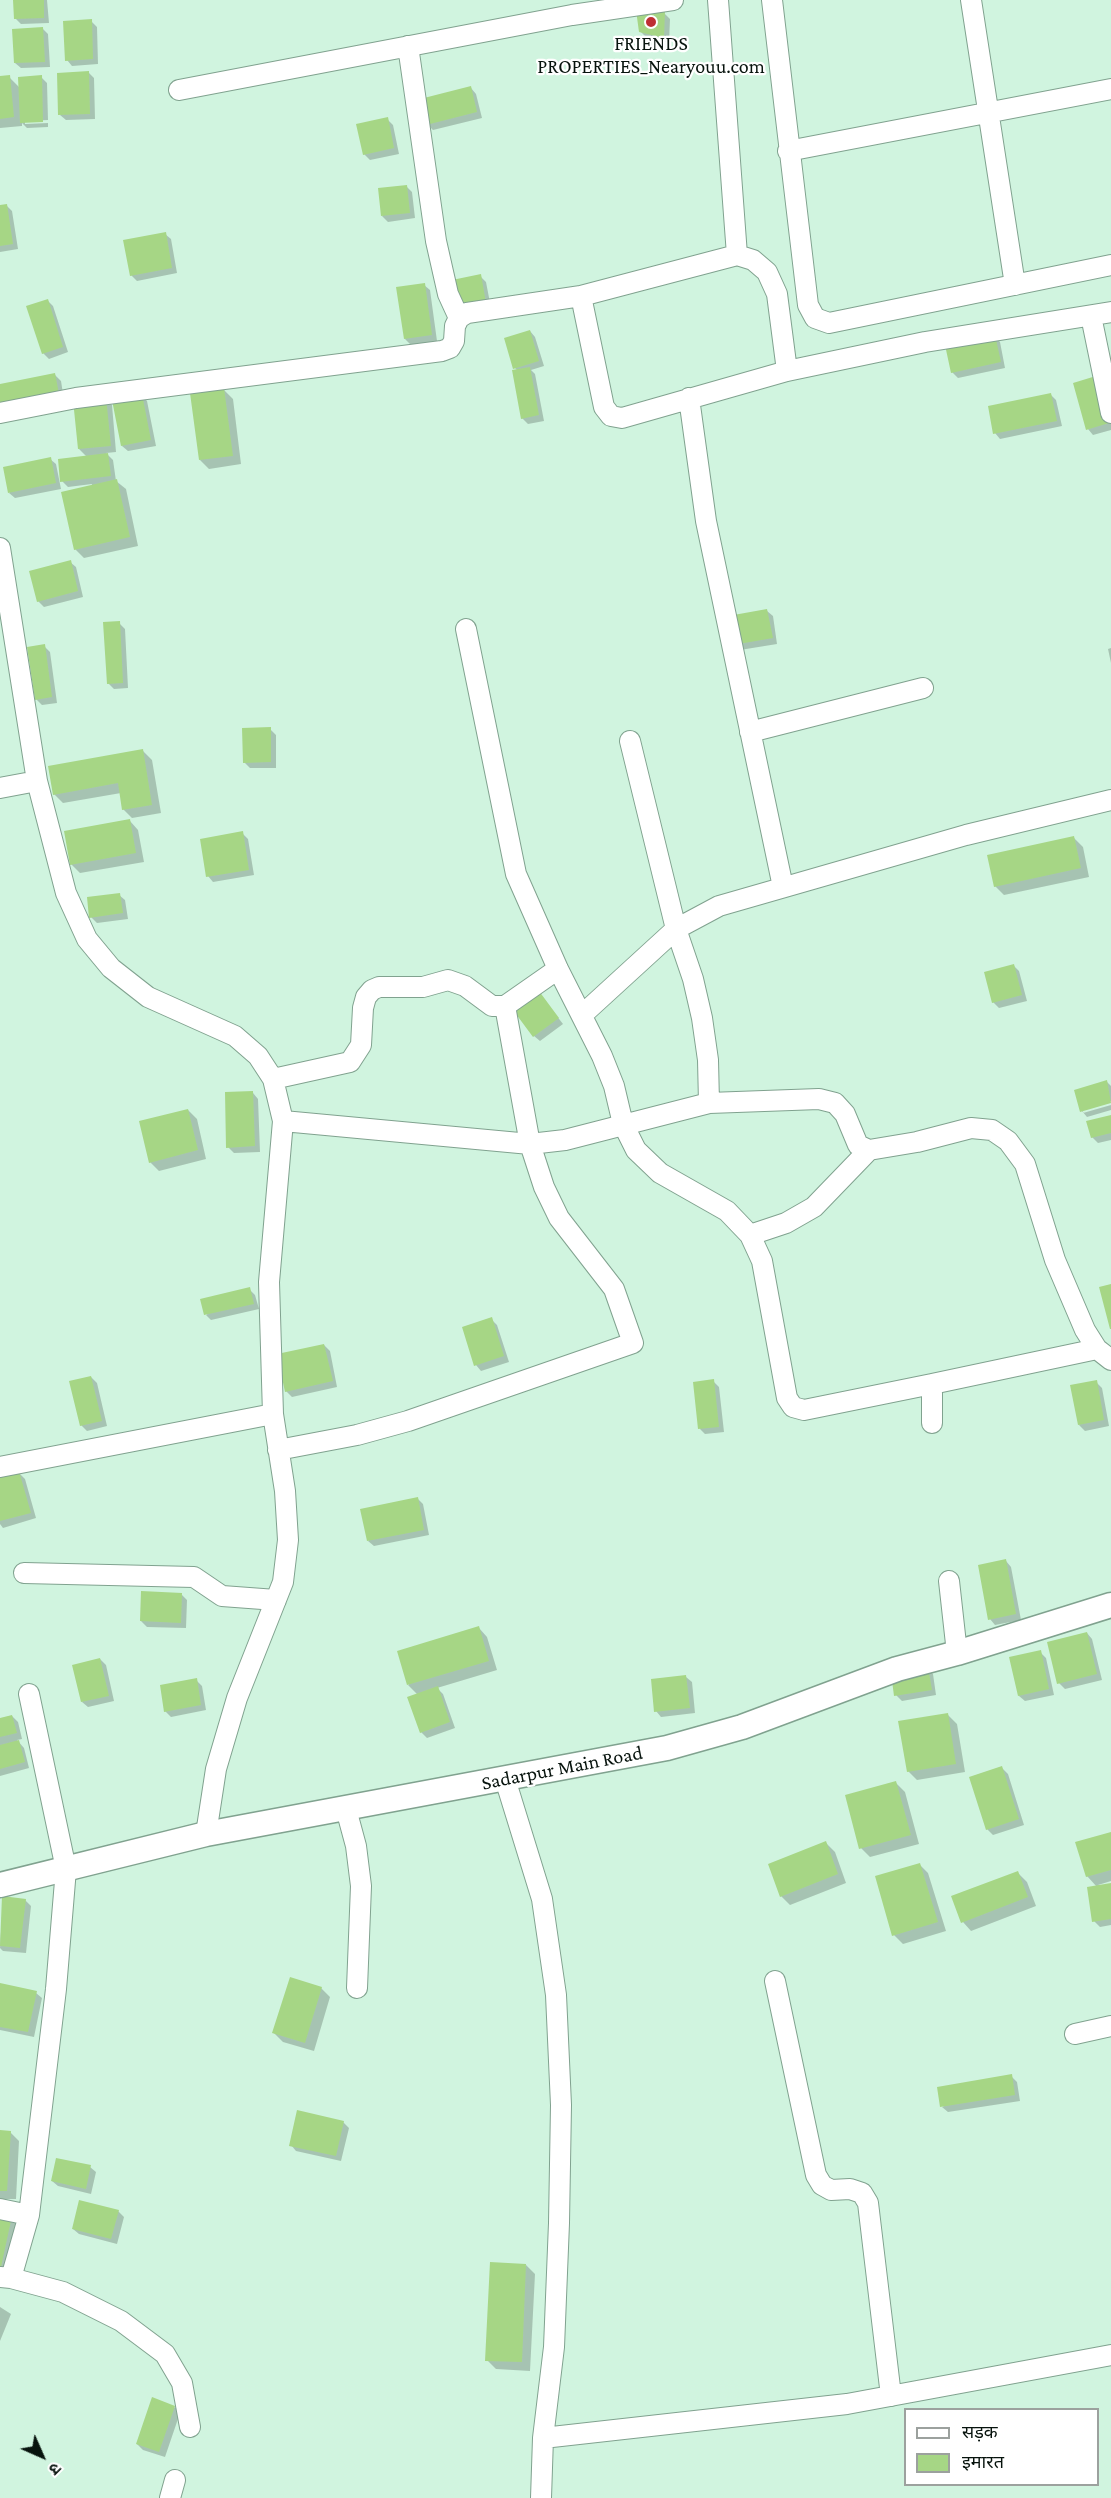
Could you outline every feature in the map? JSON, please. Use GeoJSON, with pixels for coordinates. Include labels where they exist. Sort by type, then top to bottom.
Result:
{"type":"FeatureCollection","features":[{"type":"Feature","properties":{"kind":"street"},"geometry":{"type":"LineString","coordinates":[[179,90],[408,46],[673,0]]}},
{"type":"Feature","properties":{"kind":"street"},"geometry":{"type":"LineString","coordinates":[[718,0],[737,255]]}},
{"type":"Feature","properties":{"kind":"street"},"geometry":{"type":"LineString","coordinates":[[772,0],[788,151],[808,305],[816,318],[829,323],[1111,265]]}},
{"type":"Feature","properties":{"kind":"street"},"geometry":{"type":"LineString","coordinates":[[971,0],[1015,285]]}},
{"type":"Feature","properties":{"kind":"street"},"geometry":{"type":"LineString","coordinates":[[408,46],[436,241],[448,294],[459,318]]}},
{"type":"Feature","properties":{"kind":"street"},"geometry":{"type":"LineString","coordinates":[[788,151],[1111,89]]}},
{"type":"Feature","properties":{"kind":"street"},"geometry":{"type":"LineString","coordinates":[[0,413],[76,398],[442,351],[450,348],[454,340],[455,326],[459,318],[467,313],[581,296],[737,255],[753,260],[767,272],[777,294],[787,371]]}},
{"type":"Feature","properties":{"kind":"street"},"geometry":{"type":"LineString","coordinates":[[581,296],[604,407],[611,416],[622,418],[787,371],[925,342],[1111,312]]}},
{"type":"Feature","properties":{"kind":"street"},"geometry":{"type":"LineString","coordinates":[[1091,316],[1111,413]]}},
{"type":"Feature","properties":{"kind":"street"},"geometry":{"type":"LineString","coordinates":[[689,398],[706,521],[783,887]]}},
{"type":"Feature","properties":{"kind":"street"},"geometry":{"type":"LineString","coordinates":[[0,548],[37,782],[66,893],[87,939],[111,968],[148,997],[234,1036],[258,1056],[273,1079],[283,1121],[269,1282],[273,1414],[288,1540],[283,1582],[237,1698],[216,1769],[206,1834]]}},
{"type":"Feature","properties":{"kind":"street"},"geometry":{"type":"LineString","coordinates":[[283,1121],[530,1144],[565,1140],[623,1124],[709,1103],[819,1100],[835,1103],[845,1114],[858,1145],[869,1150],[917,1142],[971,1128],[992,1130],[1008,1141],[1025,1164],[1055,1260],[1085,1330],[1104,1355],[932,1384],[804,1410],[793,1407],[787,1398],[762,1261],[750,1235],[726,1211],[660,1173],[636,1150],[623,1124],[614,1086],[558,969],[510,855],[466,629]]}},
{"type":"Feature","properties":{"kind":"street"},"geometry":{"type":"LineString","coordinates":[[750,732],[923,688]]}},
{"type":"Feature","properties":{"kind":"street"},"geometry":{"type":"LineString","coordinates":[[630,741],[676,929],[702,1018],[708,1060],[709,1103]]}},
{"type":"Feature","properties":{"kind":"street"},"geometry":{"type":"LineString","coordinates":[[0,788],[37,782]]}},
{"type":"Feature","properties":{"kind":"street"},"geometry":{"type":"LineString","coordinates":[[582,1015],[676,929],[719,906],[966,836],[1111,800]]}},
{"type":"Feature","properties":{"kind":"street"},"geometry":{"type":"LineString","coordinates":[[273,1079],[350,1062],[358,1055],[366,997],[372,990],[380,987],[423,987],[448,980],[465,986],[492,1006],[505,1006],[558,969]]}},
{"type":"Feature","properties":{"kind":"street"},"geometry":{"type":"LineString","coordinates":[[278,1450],[357,1435],[408,1421],[633,1343],[614,1289],[559,1218],[544,1187],[530,1144],[505,1006]]}},
{"type":"Feature","properties":{"kind":"street"},"geometry":{"type":"LineString","coordinates":[[750,1235],[786,1223],[814,1207],[869,1150]]}},
{"type":"Feature","properties":{"kind":"street"},"geometry":{"type":"LineString","coordinates":[[932,1384],[932,1422]]}},
{"type":"Feature","properties":{"kind":"street"},"geometry":{"type":"LineString","coordinates":[[0,1467],[273,1414]]}},
{"type":"Feature","properties":{"kind":"street"},"geometry":{"type":"LineString","coordinates":[[24,1573],[194,1577],[222,1596],[276,1600]]}},
{"type":"Feature","properties":{"kind":"street"},"geometry":{"type":"LineString","coordinates":[[949,1581],[957,1653]]}},
{"type":"Feature","properties":{"kind":"street","name":"Sadarpur Main Road"},"geometry":{"type":"LineString","coordinates":[[0,1885],[206,1834],[667,1748],[742,1727],[897,1669],[957,1653],[1111,1605]]}},
{"type":"Feature","properties":{"kind":"street"},"geometry":{"type":"LineString","coordinates":[[29,1694],[66,1869],[56,1989],[29,2215],[6,2278],[73,2296],[121,2321],[165,2354],[182,2383],[190,2427]]}},
{"type":"Feature","properties":{"kind":"street"},"geometry":{"type":"LineString","coordinates":[[505,1779],[542,1899],[556,1995],[561,2105],[560,2223],[554,2347],[543,2438],[541,2498]]}},
{"type":"Feature","properties":{"kind":"street"},"geometry":{"type":"LineString","coordinates":[[346,1809],[356,1846],[361,1886],[357,1989]]}},
{"type":"Feature","properties":{"kind":"street"},"geometry":{"type":"LineString","coordinates":[[775,1981],[816,2175],[822,2185],[831,2190],[850,2189],[862,2193],[868,2203],[891,2396]]}},
{"type":"Feature","properties":{"kind":"street"},"geometry":{"type":"LineString","coordinates":[[1075,2034],[1111,2026]]}},
{"type":"Feature","properties":{"kind":"street"},"geometry":{"type":"LineString","coordinates":[[0,2209],[29,2215]]}},
{"type":"Feature","properties":{"kind":"street"},"geometry":{"type":"LineString","coordinates":[[543,2438],[847,2404],[1111,2355]]}},
{"type":"Feature","properties":{"kind":"building"},"geometry":{"type":"Polygon","coordinates":[[[13,0],[44,0],[44,18],[14,19],[13,0]]]}},
{"type":"Feature","properties":{"kind":"building","name":"FRIENDS PROPERTIES_Nearyouu.com"},"geometry":{"type":"Polygon","coordinates":[[[636,10],[665,11],[664,38],[639,32],[636,10]]]}},
{"type":"Feature","properties":{"kind":"building"},"geometry":{"type":"Polygon","coordinates":[[[92,19],[93,59],[65,61],[63,21],[92,19]]]}},
{"type":"Feature","properties":{"kind":"building"},"geometry":{"type":"Polygon","coordinates":[[[43,27],[45,62],[14,63],[12,29],[43,27]]]}},
{"type":"Feature","properties":{"kind":"building"},"geometry":{"type":"Polygon","coordinates":[[[89,71],[90,114],[58,115],[57,73],[89,71]]]}},
{"type":"Feature","properties":{"kind":"building"},"geometry":{"type":"Polygon","coordinates":[[[10,75],[14,117],[0,119],[0,76],[10,75]]]}},
{"type":"Feature","properties":{"kind":"building"},"geometry":{"type":"Polygon","coordinates":[[[42,75],[43,122],[20,123],[18,77],[42,75]]]}},
{"type":"Feature","properties":{"kind":"building"},"geometry":{"type":"Polygon","coordinates":[[[471,86],[477,112],[426,125],[420,99],[471,86]]]}},
{"type":"Feature","properties":{"kind":"building"},"geometry":{"type":"Polygon","coordinates":[[[388,117],[394,148],[363,155],[356,124],[388,117]]]}},
{"type":"Feature","properties":{"kind":"building"},"geometry":{"type":"Polygon","coordinates":[[[407,185],[410,213],[381,216],[378,188],[407,185]]]}},
{"type":"Feature","properties":{"kind":"building"},"geometry":{"type":"Polygon","coordinates":[[[7,204],[13,244],[0,246],[0,205],[7,204]]]}},
{"type":"Feature","properties":{"kind":"building"},"geometry":{"type":"Polygon","coordinates":[[[166,232],[172,268],[130,276],[123,240],[166,232]]]}},
{"type":"Feature","properties":{"kind":"building"},"geometry":{"type":"Polygon","coordinates":[[[481,274],[486,303],[457,308],[452,280],[481,274]]]}},
{"type":"Feature","properties":{"kind":"building"},"geometry":{"type":"Polygon","coordinates":[[[425,283],[432,335],[404,339],[396,287],[425,283]]]}},
{"type":"Feature","properties":{"kind":"building"},"geometry":{"type":"Polygon","coordinates":[[[48,299],[63,347],[42,354],[26,306],[48,299]]]}},
{"type":"Feature","properties":{"kind":"building"},"geometry":{"type":"Polygon","coordinates":[[[530,330],[539,361],[513,369],[504,338],[530,330]]]}},
{"type":"Feature","properties":{"kind":"building"},"geometry":{"type":"Polygon","coordinates":[[[995,335],[1001,362],[951,373],[945,345],[995,335]]]}},
{"type":"Feature","properties":{"kind":"building"},"geometry":{"type":"Polygon","coordinates":[[[530,367],[539,415],[521,419],[512,370],[530,367]]]}},
{"type":"Feature","properties":{"kind":"building"},"geometry":{"type":"Polygon","coordinates":[[[55,373],[59,394],[0,407],[0,384],[55,373]]]}},
{"type":"Feature","properties":{"kind":"building"},"geometry":{"type":"Polygon","coordinates":[[[1096,376],[1109,423],[1086,430],[1073,383],[1096,376]]]}},
{"type":"Feature","properties":{"kind":"building"},"geometry":{"type":"Polygon","coordinates":[[[224,388],[233,456],[199,460],[190,393],[224,388]]]}},
{"type":"Feature","properties":{"kind":"building"},"geometry":{"type":"Polygon","coordinates":[[[1051,393],[1057,421],[993,434],[988,406],[1051,393]]]}},
{"type":"Feature","properties":{"kind":"building"},"geometry":{"type":"Polygon","coordinates":[[[142,394],[151,440],[121,446],[112,400],[142,394]]]}},
{"type":"Feature","properties":{"kind":"building"},"geometry":{"type":"Polygon","coordinates":[[[106,397],[111,446],[78,449],[73,400],[106,397]]]}},
{"type":"Feature","properties":{"kind":"building"},"geometry":{"type":"Polygon","coordinates":[[[108,453],[111,476],[60,482],[58,459],[108,453]]]}},
{"type":"Feature","properties":{"kind":"building"},"geometry":{"type":"Polygon","coordinates":[[[51,457],[56,483],[8,493],[3,467],[51,457]]]}},
{"type":"Feature","properties":{"kind":"building"},"geometry":{"type":"Polygon","coordinates":[[[117,479],[130,537],[74,550],[61,492],[117,479]]]}},
{"type":"Feature","properties":{"kind":"building"},"geometry":{"type":"Polygon","coordinates":[[[71,560],[78,591],[37,602],[29,571],[71,560]]]}},
{"type":"Feature","properties":{"kind":"building"},"geometry":{"type":"Polygon","coordinates":[[[767,609],[773,638],[733,645],[728,616],[767,609]]]}},
{"type":"Feature","properties":{"kind":"building"},"geometry":{"type":"Polygon","coordinates":[[[120,621],[123,683],[107,684],[103,622],[120,621]]]}},
{"type":"Feature","properties":{"kind":"building"},"geometry":{"type":"Polygon","coordinates":[[[45,644],[52,697],[35,700],[27,647],[45,644]]]}},
{"type":"Feature","properties":{"kind":"building"},"geometry":{"type":"Polygon","coordinates":[[[271,727],[271,762],[243,763],[242,728],[271,727]]]}},
{"type":"Feature","properties":{"kind":"building"},"geometry":{"type":"Polygon","coordinates":[[[143,749],[152,805],[122,810],[118,783],[53,795],[48,766],[143,749]]]}},
{"type":"Feature","properties":{"kind":"building"},"geometry":{"type":"Polygon","coordinates":[[[130,819],[136,853],[70,865],[64,831],[130,819]]]}},
{"type":"Feature","properties":{"kind":"building"},"geometry":{"type":"Polygon","coordinates":[[[243,831],[249,870],[206,877],[200,839],[243,831]]]}},
{"type":"Feature","properties":{"kind":"building"},"geometry":{"type":"Polygon","coordinates":[[[1074,836],[1081,868],[994,887],[987,855],[1074,836]]]}},
{"type":"Feature","properties":{"kind":"building"},"geometry":{"type":"Polygon","coordinates":[[[120,893],[123,913],[89,918],[87,897],[120,893]]]}},
{"type":"Feature","properties":{"kind":"building"},"geometry":{"type":"Polygon","coordinates":[[[1014,964],[1022,995],[992,1003],[984,972],[1014,964]]]}},
{"type":"Feature","properties":{"kind":"building"},"geometry":{"type":"Polygon","coordinates":[[[539,991],[559,1018],[533,1037],[513,1010],[539,991]]]}},
{"type":"Feature","properties":{"kind":"building"},"geometry":{"type":"Polygon","coordinates":[[[1107,1080],[1111,1103],[1080,1112],[1074,1090],[1107,1080]]]}},
{"type":"Feature","properties":{"kind":"building"},"geometry":{"type":"Polygon","coordinates":[[[253,1091],[255,1146],[226,1148],[225,1092],[253,1091]]]}},
{"type":"Feature","properties":{"kind":"building"},"geometry":{"type":"Polygon","coordinates":[[[188,1109],[198,1150],[149,1163],[139,1121],[188,1109]]]}},
{"type":"Feature","properties":{"kind":"building"},"geometry":{"type":"Polygon","coordinates":[[[1111,1115],[1111,1133],[1091,1138],[1086,1121],[1111,1115]]]}},
{"type":"Feature","properties":{"kind":"building"},"geometry":{"type":"Polygon","coordinates":[[[1111,1284],[1111,1329],[1110,1329],[1099,1287],[1111,1284]]]}},
{"type":"Feature","properties":{"kind":"building"},"geometry":{"type":"Polygon","coordinates":[[[250,1287],[254,1304],[204,1315],[200,1299],[250,1287]]]}},
{"type":"Feature","properties":{"kind":"building"},"geometry":{"type":"Polygon","coordinates":[[[492,1317],[504,1356],[474,1366],[462,1327],[492,1317]]]}},
{"type":"Feature","properties":{"kind":"building"},"geometry":{"type":"Polygon","coordinates":[[[324,1344],[333,1381],[285,1392],[277,1354],[324,1344]]]}},
{"type":"Feature","properties":{"kind":"building"},"geometry":{"type":"Polygon","coordinates":[[[91,1376],[102,1421],[80,1426],[69,1381],[91,1376]]]}},
{"type":"Feature","properties":{"kind":"building"},"geometry":{"type":"Polygon","coordinates":[[[714,1379],[719,1427],[698,1429],[693,1382],[714,1379]]]}},
{"type":"Feature","properties":{"kind":"building"},"geometry":{"type":"Polygon","coordinates":[[[1097,1380],[1104,1420],[1078,1425],[1070,1385],[1097,1380]]]}},
{"type":"Feature","properties":{"kind":"building"},"geometry":{"type":"Polygon","coordinates":[[[19,1471],[31,1513],[0,1521],[0,1477],[19,1471]]]}},
{"type":"Feature","properties":{"kind":"building"},"geometry":{"type":"Polygon","coordinates":[[[418,1497],[424,1530],[367,1541],[360,1509],[418,1497]]]}},
{"type":"Feature","properties":{"kind":"building"},"geometry":{"type":"Polygon","coordinates":[[[1006,1559],[1016,1614],[988,1620],[978,1565],[1006,1559]]]}},
{"type":"Feature","properties":{"kind":"building"},"geometry":{"type":"Polygon","coordinates":[[[141,1591],[182,1593],[181,1623],[140,1621],[141,1591]]]}},
{"type":"Feature","properties":{"kind":"building"},"geometry":{"type":"Polygon","coordinates":[[[479,1626],[489,1661],[407,1685],[397,1651],[479,1626]]]}},
{"type":"Feature","properties":{"kind":"building"},"geometry":{"type":"Polygon","coordinates":[[[1087,1632],[1097,1674],[1057,1684],[1047,1642],[1087,1632]]]}},
{"type":"Feature","properties":{"kind":"building"},"geometry":{"type":"Polygon","coordinates":[[[1041,1650],[1049,1689],[1018,1696],[1009,1657],[1041,1650]]]}},
{"type":"Feature","properties":{"kind":"building"},"geometry":{"type":"Polygon","coordinates":[[[100,1658],[109,1696],[81,1702],[72,1665],[100,1658]]]}},
{"type":"Feature","properties":{"kind":"building"},"geometry":{"type":"Polygon","coordinates":[[[928,1667],[932,1690],[894,1696],[891,1673],[928,1667]]]}},
{"type":"Feature","properties":{"kind":"building"},"geometry":{"type":"Polygon","coordinates":[[[686,1675],[690,1708],[654,1712],[651,1679],[686,1675]]]}},
{"type":"Feature","properties":{"kind":"building"},"geometry":{"type":"Polygon","coordinates":[[[197,1678],[201,1705],[164,1712],[160,1685],[197,1678]]]}},
{"type":"Feature","properties":{"kind":"building"},"geometry":{"type":"Polygon","coordinates":[[[438,1686],[450,1722],[420,1733],[407,1697],[438,1686]]]}},
{"type":"Feature","properties":{"kind":"building"},"geometry":{"type":"Polygon","coordinates":[[[948,1713],[956,1764],[907,1772],[898,1721],[948,1713]]]}},
{"type":"Feature","properties":{"kind":"building"},"geometry":{"type":"Polygon","coordinates":[[[12,1715],[17,1733],[0,1737],[0,1718],[12,1715]]]}},
{"type":"Feature","properties":{"kind":"building"},"geometry":{"type":"Polygon","coordinates":[[[19,1740],[25,1762],[0,1769],[0,1745],[19,1740]]]}},
{"type":"Feature","properties":{"kind":"building"},"geometry":{"type":"Polygon","coordinates":[[[1002,1766],[1019,1819],[986,1830],[969,1777],[1002,1766]]]}},
{"type":"Feature","properties":{"kind":"building"},"geometry":{"type":"Polygon","coordinates":[[[896,1781],[911,1835],[859,1849],[845,1795],[896,1781]]]}},
{"type":"Feature","properties":{"kind":"building"},"geometry":{"type":"Polygon","coordinates":[[[1111,1832],[1111,1870],[1086,1877],[1075,1842],[1111,1832]]]}},
{"type":"Feature","properties":{"kind":"building"},"geometry":{"type":"Polygon","coordinates":[[[826,1841],[838,1874],[780,1897],[768,1864],[826,1841]]]}},
{"type":"Feature","properties":{"kind":"building"},"geometry":{"type":"Polygon","coordinates":[[[920,1863],[938,1922],[892,1936],[875,1876],[920,1863]]]}},
{"type":"Feature","properties":{"kind":"building"},"geometry":{"type":"Polygon","coordinates":[[[1018,1871],[1028,1897],[961,1923],[951,1896],[1018,1871]]]}},
{"type":"Feature","properties":{"kind":"building"},"geometry":{"type":"Polygon","coordinates":[[[1111,1883],[1111,1919],[1092,1922],[1087,1887],[1111,1883]]]}},
{"type":"Feature","properties":{"kind":"building"},"geometry":{"type":"Polygon","coordinates":[[[2,1896],[26,1899],[20,1948],[0,1946],[2,1896]]]}},
{"type":"Feature","properties":{"kind":"building"},"geometry":{"type":"Polygon","coordinates":[[[290,1977],[322,1987],[305,2043],[272,2033],[290,1977]]]}},
{"type":"Feature","properties":{"kind":"building"},"geometry":{"type":"Polygon","coordinates":[[[0,1983],[37,1991],[28,2032],[0,2027],[0,1983]]]}},
{"type":"Feature","properties":{"kind":"building"},"geometry":{"type":"Polygon","coordinates":[[[1012,2074],[1015,2095],[940,2107],[937,2087],[1012,2074]]]}},
{"type":"Feature","properties":{"kind":"building"},"geometry":{"type":"Polygon","coordinates":[[[297,2110],[344,2121],[336,2156],[289,2146],[297,2110]]]}},
{"type":"Feature","properties":{"kind":"building"},"geometry":{"type":"Polygon","coordinates":[[[0,2130],[11,2131],[7,2191],[0,2191],[0,2130]]]}},
{"type":"Feature","properties":{"kind":"building"},"geometry":{"type":"Polygon","coordinates":[[[56,2158],[91,2165],[86,2189],[51,2181],[56,2158]]]}},
{"type":"Feature","properties":{"kind":"building"},"geometry":{"type":"Polygon","coordinates":[[[79,2200],[119,2210],[111,2239],[72,2229],[79,2200]]]}},
{"type":"Feature","properties":{"kind":"building"},"geometry":{"type":"Polygon","coordinates":[[[0,2214],[12,2216],[1,2267],[0,2267],[0,2214]]]}},
{"type":"Feature","properties":{"kind":"building"},"geometry":{"type":"Polygon","coordinates":[[[490,2262],[526,2264],[522,2362],[485,2361],[490,2262]]]}},
{"type":"Feature","properties":{"kind":"building"},"geometry":{"type":"Polygon","coordinates":[[[152,2397],[175,2406],[159,2452],[136,2444],[152,2397]]]}},
{"type":"Feature","properties":{"kind":"place","name":"FRIENDS PROPERTIES_Nearyouu.com"},"geometry":{"type":"Point","coordinates":[651,22]}}]}
